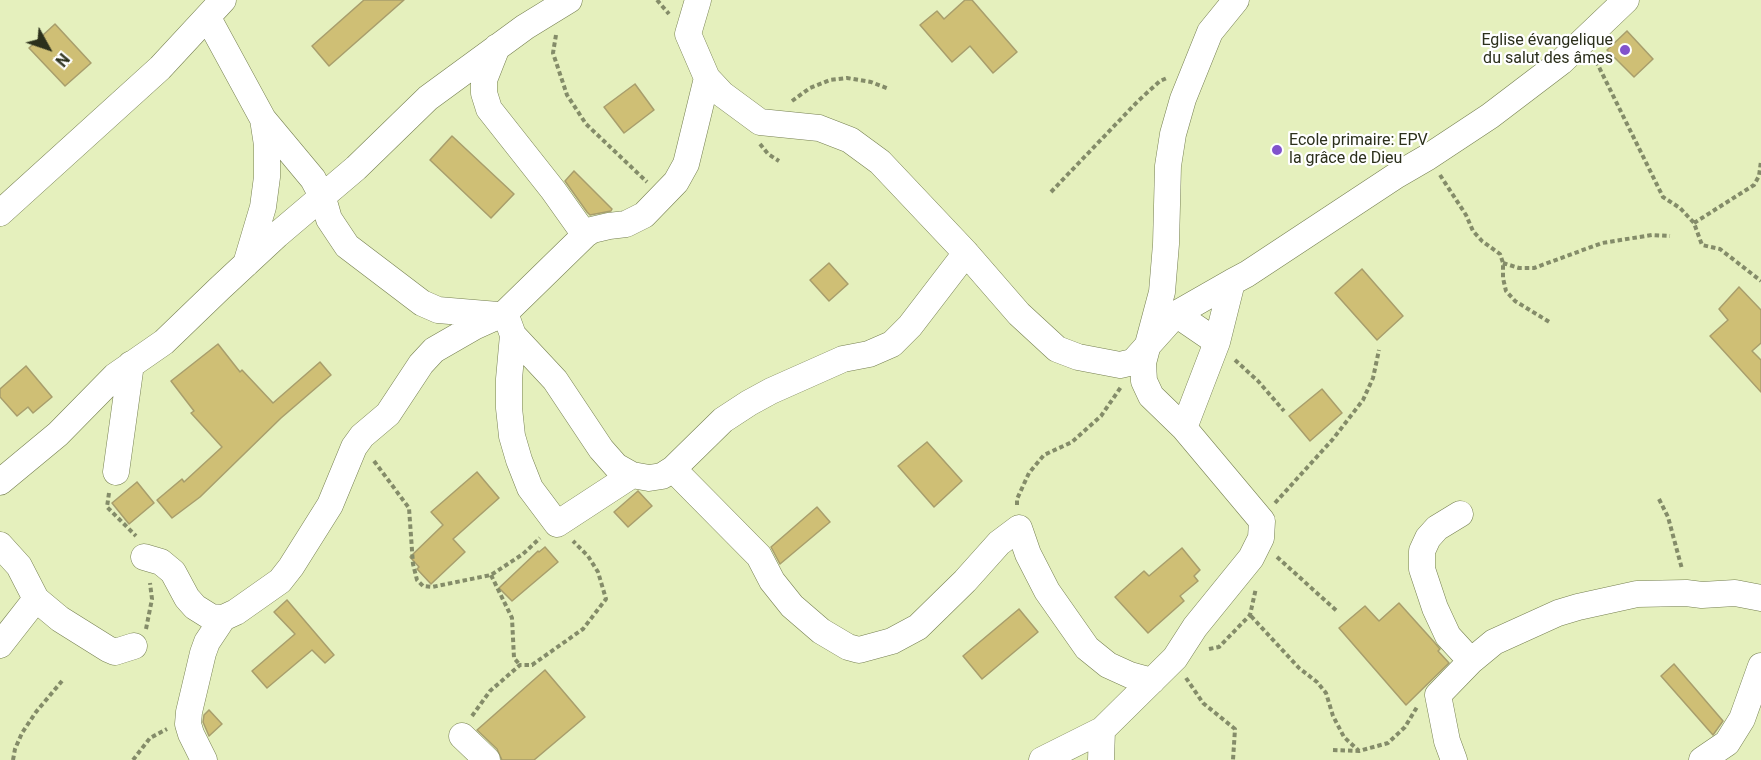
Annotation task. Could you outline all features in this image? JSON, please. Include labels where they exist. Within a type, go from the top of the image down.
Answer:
[{"type":"street","points":[[698,0],[688,34],[707,78],[722,94],[760,122],[819,128],[850,140],[880,162],[966,253],[1019,314],[1057,349],[1078,357],[1120,365],[1133,362],[1176,314],[1248,274],[1490,116],[1561,62],[1626,0]]},
{"type":"street","points":[[0,482],[58,434],[115,376],[164,342],[277,235],[356,168],[428,98],[525,27],[564,3]]},
{"type":"street","points":[[1042,760],[1102,730],[1175,658],[1258,539],[1184,428],[1151,396],[1144,381],[1143,363],[1162,292],[1168,166],[1173,134],[1183,99],[1210,32],[1229,3]]},
{"type":"street","points":[[0,213],[160,68],[216,9],[263,119],[267,145],[267,177],[263,207],[246,264]]},
{"type":"street","points":[[497,47],[484,80],[484,93],[489,109],[553,190],[585,235]]},
{"type":"street","points":[[144,557],[161,562],[173,572],[187,598],[195,607],[211,617],[223,618],[236,612],[280,580],[291,567],[330,505],[348,459],[362,436],[388,414],[421,364],[434,350],[474,327],[507,321],[585,235],[609,226],[626,224],[644,215],[675,182],[686,164],[707,78]]},
{"type":"street","points":[[263,119],[313,179],[323,198],[329,219],[347,246],[422,303],[438,310],[507,321],[555,380],[601,449],[616,466],[632,475],[649,478],[662,476],[673,469],[723,420],[749,403],[833,363],[869,354],[892,344],[910,326],[966,253]]},
{"type":"street","points":[[1184,428],[1216,342],[1232,282]]},
{"type":"street","points":[[1176,314],[1216,342]]},
{"type":"street","points":[[507,321],[512,436],[530,488],[557,524],[632,475]]},
{"type":"street","points":[[116,472],[131,364]]},
{"type":"street","points":[[673,469],[759,556],[772,582],[792,606],[832,638],[848,647],[859,650],[892,641],[918,627],[999,543],[1019,528],[1028,554],[1047,591],[1087,648],[1108,665],[1130,675],[1152,681]]},
{"type":"street","points":[[1461,514],[1437,528],[1428,538],[1422,551],[1422,569],[1448,636],[1471,661]]},
{"type":"street","points":[[0,546],[19,566],[36,599],[60,619],[108,650],[115,652],[134,646]]},
{"type":"street","points":[[1454,760],[1447,741],[1438,695],[1471,661],[1494,642],[1516,630],[1578,607],[1637,594],[1735,593],[1761,598]]},
{"type":"street","points":[[0,645],[36,599]]},
{"type":"street","points":[[204,760],[188,724],[203,653],[207,642],[223,618]]},
{"type":"street","points":[[1702,760],[1727,743],[1742,719],[1761,666]]},
{"type":"street","points":[[1101,760],[1102,730]]},
{"type":"street","points":[[462,736],[487,760]]},
{"type":"path","points":[[564,3],[553,53],[567,96],[586,124],[662,197]]},
{"type":"path","points":[[1585,39],[1663,198],[1680,208],[1695,224],[1702,245],[1720,249],[1761,281]]},
{"type":"path","points":[[1051,192],[1138,100],[1160,81],[1196,66]]},
{"type":"path","points":[[1428,158],[1458,201],[1473,231],[1500,254],[1506,291],[1515,301],[1551,322]]},
{"type":"path","points":[[1695,224],[1754,185],[1759,176],[1761,161]]},
{"type":"path","points":[[1503,263],[1519,268],[1534,268],[1602,243],[1652,234],[1670,236]]},
{"type":"path","points":[[1216,342],[1258,381],[1284,411]]},
{"type":"path","points":[[1233,760],[1235,729],[1203,703],[1175,658],[1219,647],[1250,615],[1256,596],[1258,539],[1273,506],[1333,439],[1363,400],[1373,378],[1379,350]]},
{"type":"path","points":[[1019,528],[1017,500],[1029,473],[1044,455],[1072,442],[1101,416],[1120,389],[1133,362]]},
{"type":"path","points":[[362,436],[369,453],[409,508],[412,528],[411,553],[417,580],[423,586],[432,587],[491,575],[523,554],[557,524],[588,556],[598,572],[606,599],[583,629],[532,665],[520,665],[482,700],[462,736]]},
{"type":"path","points":[[1659,499],[1668,517],[1683,571],[1686,593]]},
{"type":"path","points":[[1258,539],[1338,612]]},
{"type":"path","points":[[491,575],[512,618],[514,658],[520,665]]},
{"type":"path","points":[[1250,615],[1299,668],[1317,682],[1326,693],[1333,716],[1344,737],[1359,750]]},
{"type":"path","points":[[13,760],[22,733],[62,681]]},
{"type":"path","points":[[1333,750],[1359,750],[1388,743],[1405,728],[1416,708],[1426,698],[1438,695]]},
{"type":"path","points":[[134,760],[150,738],[160,731],[188,724]]},
{"type":"building","points":[[364,0],[404,0],[329,66],[312,46]]},
{"type":"building","points":[[965,0],[972,0],[1017,52],[993,73],[970,46],[952,62],[920,25],[937,11],[944,19]]},
{"type":"building","points":[[55,24],[91,63],[65,86],[29,48]]},
{"type":"building","points":[[1627,31],[1653,59],[1634,77],[1607,50]]},
{"type":"building","points":[[635,84],[654,110],[624,133],[604,107]]},
{"type":"building","points":[[452,136],[514,194],[491,218],[430,160]]},
{"type":"building","points":[[574,171],[612,209],[611,211],[590,215],[587,212],[565,181]]},
{"type":"building","points":[[829,263],[848,284],[829,301],[810,280]]},
{"type":"building","points":[[1362,269],[1403,316],[1377,340],[1335,293]]},
{"type":"building","points":[[1739,287],[1761,310],[1761,343],[1752,351],[1761,360],[1761,392],[1710,336],[1728,320],[1719,309]]},
{"type":"building","points":[[218,344],[240,372],[242,370],[273,403],[320,362],[331,375],[281,418],[200,497],[172,518],[157,500],[182,479],[184,482],[222,447],[191,413],[194,411],[171,381]]},
{"type":"building","points":[[26,366],[52,397],[33,413],[28,407],[17,416],[0,397],[0,389]]},
{"type":"building","points":[[1322,389],[1342,413],[1310,441],[1289,416]]},
{"type":"building","points":[[927,442],[962,481],[934,507],[898,466]]},
{"type":"building","points":[[477,472],[499,498],[453,539],[465,552],[431,584],[417,569],[419,567],[410,557],[443,525],[431,512]]},
{"type":"building","points":[[137,482],[154,503],[129,524],[112,503]]},
{"type":"building","points":[[638,491],[652,506],[628,527],[614,512]]},
{"type":"building","points":[[817,507],[830,522],[780,564],[771,547]]},
{"type":"building","points":[[545,547],[558,562],[512,601],[499,588]]},
{"type":"building","points":[[1182,548],[1200,570],[1194,576],[1198,581],[1180,596],[1184,601],[1148,633],[1115,597],[1144,571],[1149,576]]},
{"type":"building","points":[[287,600],[334,655],[325,663],[312,650],[267,688],[252,671],[295,634],[274,612]]},
{"type":"building","points":[[1399,603],[1440,649],[1438,651],[1449,663],[1406,705],[1339,628],[1365,606],[1379,621]]},
{"type":"building","points":[[1019,609],[1038,632],[982,679],[963,656]]},
{"type":"building","points":[[1674,664],[1723,721],[1713,735],[1661,676]]},
{"type":"building","points":[[545,670],[585,717],[534,760],[502,760],[497,749],[477,730]]},
{"type":"building","points":[[209,710],[222,724],[209,736],[203,722],[204,715]]},
{"type":"place","name":"Eglise évangelique du salut des âmes","points":[[1625,50]]},
{"type":"place","name":"Ecole primaire: EPV la grâce de Dieu","points":[[1277,150]]}]
